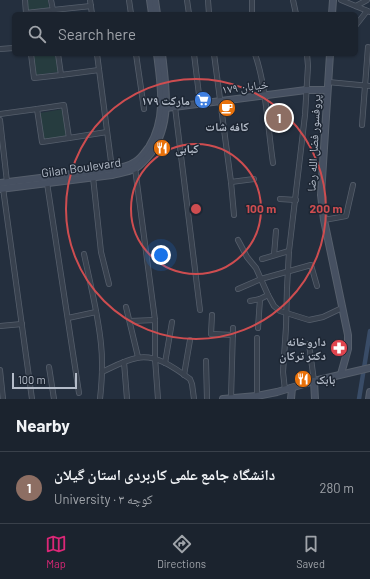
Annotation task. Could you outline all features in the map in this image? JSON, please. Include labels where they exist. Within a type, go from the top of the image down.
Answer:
[{"type":"main road","points":[[150,0],[152,12]]},
{"type":"main road","points":[[154,0],[157,12]]},
{"type":"main road","points":[[332,12],[333,0]]},
{"type":"main road","name":"Gilan Boulevard","points":[[1,187],[7,182],[112,169],[128,166],[136,162],[145,153],[153,140],[159,125],[161,106],[157,56]]},
{"type":"main road","name":"Gilan Boulevard","points":[[1,187],[112,175],[135,168],[148,157],[158,143],[164,126],[166,108],[162,56]]},
{"type":"main road","name":"پروفسور فضل الله رضا","points":[[330,56],[321,195],[324,220],[348,335],[348,349],[343,374]]},
{"type":"main road","name":"خیابان ۱۷۹","points":[[166,108],[306,90],[328,90]]},
{"type":"main road","points":[[223,399],[257,396],[264,397],[314,381],[369,368]]},
{"type":"main road","points":[[314,381],[315,399]]},
{"type":"main road","points":[[291,399],[292,388]]},
{"type":"main road","points":[[369,399],[370,392]]},
{"type":"street","points":[[25,0],[26,12]]},
{"type":"street","points":[[51,0],[53,10]]},
{"type":"street","points":[[90,0],[92,12]]},
{"type":"street","points":[[129,0],[131,12]]},
{"type":"street","points":[[187,0],[189,12]]},
{"type":"street","points":[[208,0],[210,12]]},
{"type":"street","points":[[252,0],[252,12]]},
{"type":"street","points":[[293,0],[296,12]]},
{"type":"street","points":[[341,0],[369,11],[358,23]]},
{"type":"street","points":[[356,6],[367,0]]},
{"type":"street","points":[[40,12],[91,6]]},
{"type":"street","points":[[362,125],[367,85],[368,47]]},
{"type":"street","points":[[0,49],[12,48]]},
{"type":"street","points":[[31,56],[34,78],[99,70]]},
{"type":"street","points":[[58,56],[61,75]]},
{"type":"street","points":[[97,56],[112,169]]},
{"type":"street","points":[[136,56],[144,109]]},
{"type":"street","points":[[194,56],[200,103]]},
{"type":"street","points":[[214,56],[234,215]]},
{"type":"street","points":[[256,56],[260,68],[273,164]]},
{"type":"street","points":[[285,390],[283,372],[289,251],[305,115],[307,56]]},
{"type":"street","points":[[328,82],[367,85]]},
{"type":"street","points":[[0,114],[64,105],[69,138]]},
{"type":"street","points":[[175,106],[200,310]]},
{"type":"street","points":[[37,109],[42,142],[107,132]]},
{"type":"street","points":[[0,120],[7,182]]},
{"type":"street","points":[[135,168],[155,320],[155,358],[158,399]]},
{"type":"street","points":[[93,177],[102,252],[109,284]]},
{"type":"street","points":[[231,182],[254,179]]},
{"type":"street","points":[[47,183],[79,393]]},
{"type":"street","points":[[324,220],[346,216],[352,185]]},
{"type":"street","points":[[1,187],[32,399]]},
{"type":"street","points":[[280,199],[296,200]]},
{"type":"street","points":[[274,255],[276,231]]},
{"type":"street","points":[[238,240],[261,279],[268,295],[280,311],[309,320],[323,317],[342,308]]},
{"type":"street","points":[[262,258],[289,251]]},
{"type":"street","points":[[84,254],[101,344],[102,372],[100,399]]},
{"type":"street","points":[[238,289],[261,279],[311,265],[317,286]]},
{"type":"street","points":[[250,301],[260,299],[268,295]]},
{"type":"street","points":[[258,328],[260,299]]},
{"type":"street","points":[[126,307],[138,357]]},
{"type":"street","points":[[68,318],[96,312]]},
{"type":"street","points":[[212,315],[212,334],[233,335]]},
{"type":"street","points":[[130,322],[155,320]]},
{"type":"street","points":[[165,363],[172,322]]},
{"type":"street","points":[[0,326],[22,324]]},
{"type":"street","points":[[231,398],[234,328]]},
{"type":"street","points":[[257,338],[257,396]]},
{"type":"street","points":[[184,375],[190,340]]},
{"type":"street","points":[[309,344],[314,381]]},
{"type":"street","points":[[102,372],[138,357],[155,358],[190,378],[194,399]]},
{"type":"street","points":[[206,361],[207,399]]},
{"type":"street","points":[[124,362],[128,399]]},
{"type":"street","points":[[49,367],[54,399]]},
{"type":"street","points":[[0,370],[3,399]]},
{"type":"green space","points":[[27,0],[48,0],[49,8],[28,11]]},
{"type":"green space","points":[[33,56],[55,56],[58,72],[36,75]]},
{"type":"green space","points":[[63,109],[66,137],[44,140],[40,113]]},
{"type":"waterway","points":[[359,399],[370,331]]},
{"type":"place","name":"۱۷۹ مارکت","points":[[203,100]]},
{"type":"place","name":"کافه شات","points":[[227,108]]},
{"type":"place","name":"دانشگاه جامع علمی کاربردی استان گیلان","points":[[279,118]]},
{"type":"place","name":"کبابی","points":[[162,148]]},
{"type":"place","name":"داروخانه دکتر ترکان","points":[[339,348]]},
{"type":"place","name":"بابک","points":[[303,379]]}]
